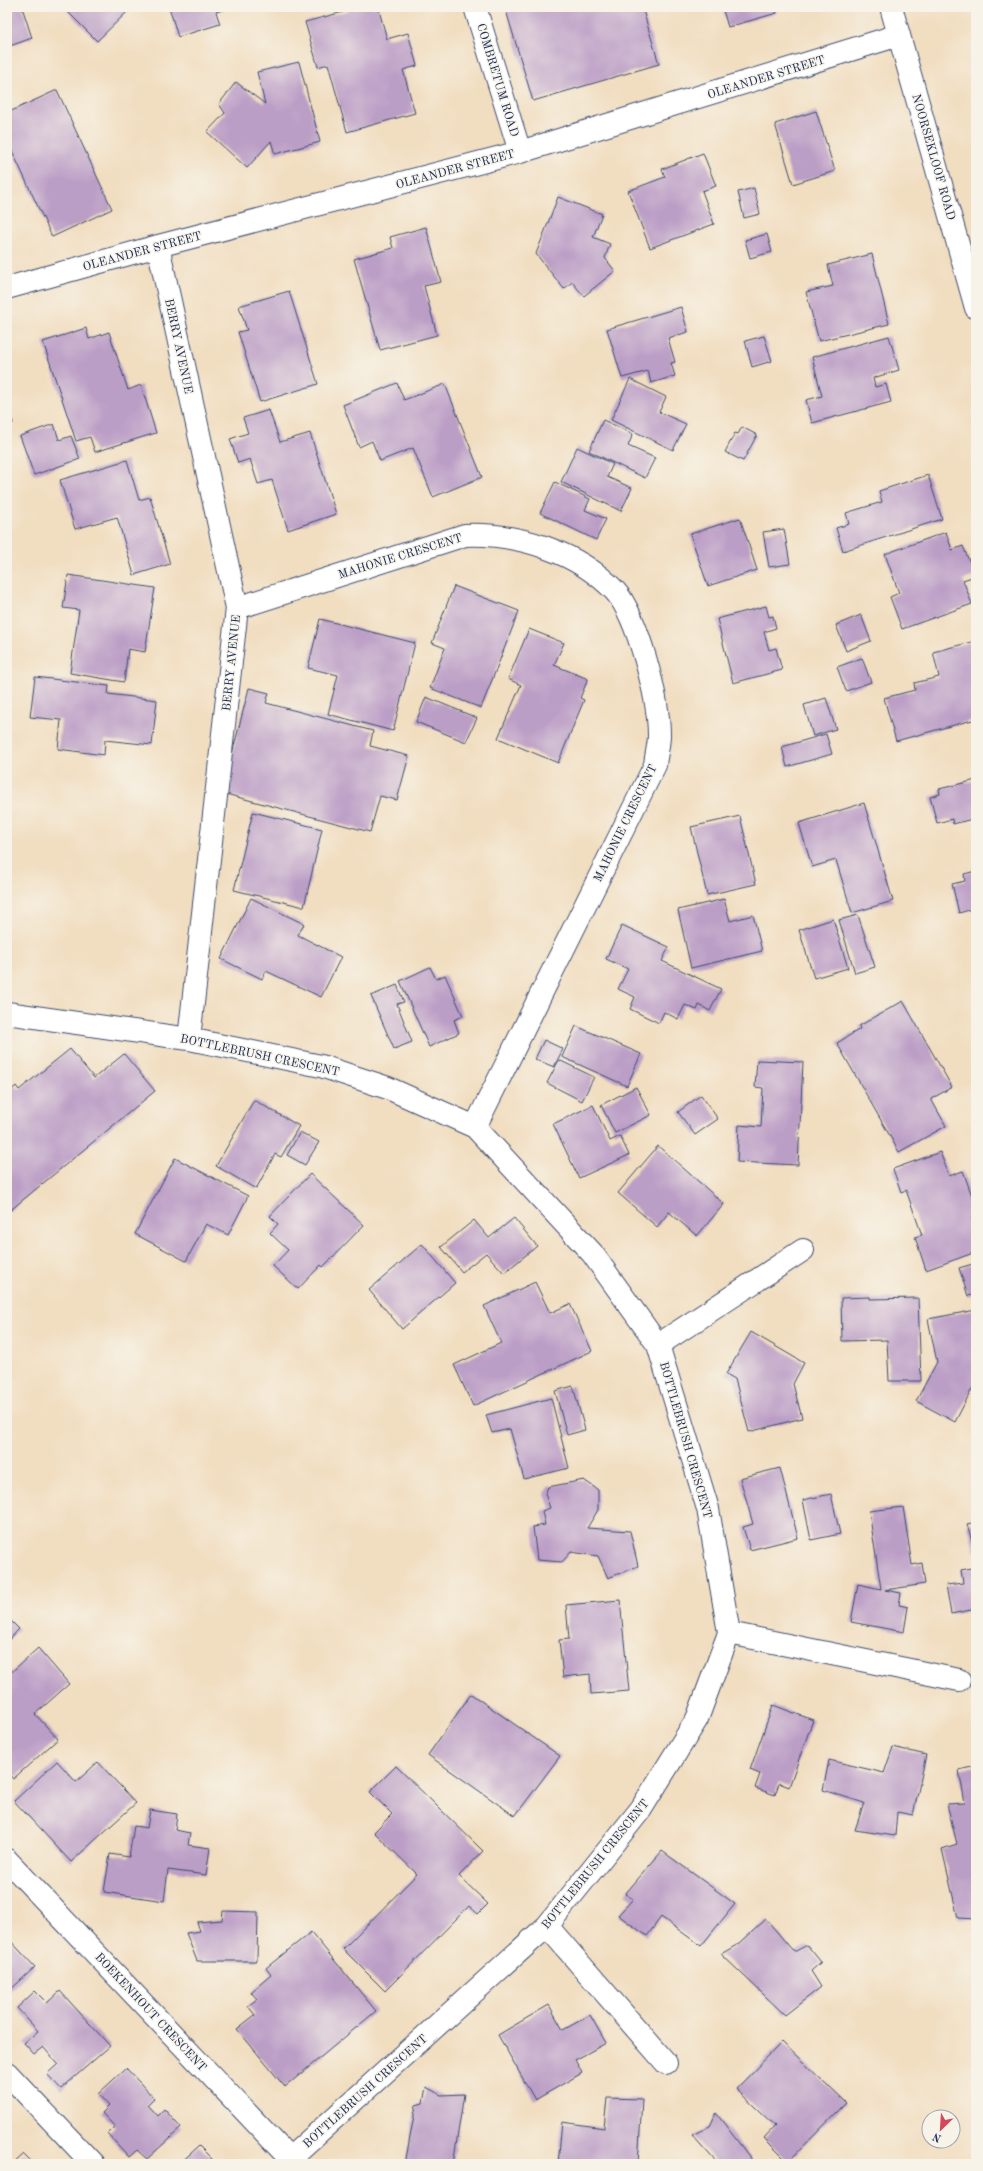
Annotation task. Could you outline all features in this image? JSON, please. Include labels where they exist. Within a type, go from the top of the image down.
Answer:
[{"type":"street","name":"COMBRETUM ROAD","points":[[475,7],[520,152]]},
{"type":"street","name":"NOORSEKLOOF ROAD","points":[[891,7],[976,308]]},
{"type":"street","name":"OLEANDER STREET","points":[[7,288],[158,246],[520,152],[899,35]]},
{"type":"street","name":"BERRY AVENUE","points":[[158,246],[237,608],[190,1039]]},
{"type":"street","name":"MAHONIE CRESCENT","points":[[237,608],[465,535],[490,534],[515,539],[561,554],[592,571],[616,592],[629,615],[639,639],[656,704],[659,735],[655,765],[475,1127]]},
{"type":"street","name":"BOTTLEBRUSH CRESCENT","points":[[7,1013],[190,1039],[321,1066],[388,1088],[475,1127],[592,1253],[658,1345],[708,1509],[729,1633],[697,1719],[641,1809],[547,1926],[292,2161]]},
{"type":"street","points":[[658,1345],[803,1250]]},
{"type":"street","points":[[729,1633],[959,1680]]},
{"type":"street","name":"BOEKENHOUT CRESCENT","points":[[7,1860],[292,2161]]},
{"type":"street","points":[[547,1926],[666,2063]]},
{"type":"street","points":[[7,2073],[93,2164]]},
{"type":"building","points":[[7,7],[22,7],[32,38],[7,47]]},
{"type":"building","points":[[63,7],[122,7],[127,12],[97,41]]},
{"type":"building","points":[[169,7],[230,7],[216,12],[220,24],[178,37]]},
{"type":"building","points":[[362,7],[378,7],[387,39],[408,33],[417,66],[403,70],[415,113],[347,132],[328,64],[318,67],[305,22]]},
{"type":"building","points":[[505,7],[642,7],[659,64],[533,101]]},
{"type":"building","points":[[722,7],[775,7],[777,13],[728,27]]},
{"type":"building","points":[[299,62],[320,142],[275,154],[271,141],[247,168],[207,132],[225,113],[219,104],[236,82],[265,104],[257,72]]},
{"type":"building","points":[[57,90],[112,209],[52,237],[7,140],[7,113]]},
{"type":"building","points":[[816,111],[835,171],[793,184],[775,124]]},
{"type":"building","points":[[703,153],[716,186],[702,191],[714,224],[650,248],[628,191],[665,177],[662,169]]},
{"type":"building","points":[[754,188],[760,214],[744,218],[738,192]]},
{"type":"building","points":[[558,197],[602,214],[593,237],[610,244],[605,258],[615,271],[584,296],[572,282],[564,289],[536,254]]},
{"type":"building","points":[[426,227],[441,282],[424,286],[437,335],[380,350],[354,259],[393,248],[390,237]]},
{"type":"building","points":[[767,234],[772,252],[750,258],[745,240]]},
{"type":"building","points":[[872,254],[889,324],[819,341],[806,292],[833,286],[828,265]]},
{"type":"building","points":[[289,291],[318,384],[260,402],[238,332],[247,330],[239,306]]},
{"type":"building","points":[[681,307],[688,332],[668,338],[675,362],[671,363],[675,376],[651,383],[648,371],[622,378],[607,329]]},
{"type":"building","points":[[86,328],[89,339],[109,332],[128,390],[141,385],[156,433],[95,452],[90,437],[76,441],[43,342]]},
{"type":"building","points":[[764,336],[772,361],[752,367],[745,341]]},
{"type":"building","points":[[889,336],[899,370],[873,378],[875,387],[886,384],[891,402],[812,423],[806,400],[822,396],[812,357]]},
{"type":"building","points":[[630,379],[666,397],[659,412],[686,424],[673,450],[611,420]]},
{"type":"building","points":[[397,383],[404,400],[445,384],[482,477],[433,497],[413,448],[380,461],[372,441],[359,447],[343,405]]},
{"type":"building","points":[[7,407],[13,423],[7,425]]},
{"type":"building","points":[[269,410],[280,442],[310,433],[336,514],[288,530],[272,480],[258,484],[250,459],[238,463],[230,439],[248,433],[243,418]]},
{"type":"building","points":[[603,420],[633,434],[628,446],[655,458],[645,478],[589,451]]},
{"type":"building","points":[[54,424],[59,440],[71,436],[80,459],[34,475],[20,436]]},
{"type":"building","points":[[742,427],[757,435],[743,461],[725,452],[735,433],[738,434]]},
{"type":"building","points":[[577,447],[613,464],[607,477],[632,488],[621,511],[561,482]]},
{"type":"building","points":[[127,460],[139,500],[150,497],[170,564],[134,575],[117,517],[75,529],[60,480]]},
{"type":"building","points":[[928,475],[942,519],[843,551],[836,528],[849,524],[846,513],[882,502],[879,491]]},
{"type":"building","points":[[555,482],[590,499],[585,510],[606,519],[596,540],[540,513]]},
{"type":"building","points":[[740,518],[757,570],[708,586],[690,534]]},
{"type":"building","points":[[784,529],[790,564],[769,567],[763,532]]},
{"type":"building","points":[[946,532],[952,550],[963,546],[975,576],[963,580],[972,604],[902,629],[890,597],[899,593],[885,554]]},
{"type":"building","points":[[68,575],[155,588],[145,652],[128,649],[124,682],[70,673],[79,610],[63,608]]},
{"type":"building","points":[[454,586],[519,611],[481,708],[430,688],[445,648],[432,643]]},
{"type":"building","points":[[766,606],[769,617],[773,616],[776,628],[764,632],[769,650],[776,648],[782,670],[733,683],[717,619]]},
{"type":"building","points":[[861,615],[871,641],[846,651],[836,625]]},
{"type":"building","points":[[320,619],[415,643],[393,731],[328,714],[338,675],[308,668]]},
{"type":"building","points":[[529,629],[564,643],[554,665],[588,679],[580,698],[584,700],[558,763],[498,738],[521,685],[508,679]]},
{"type":"building","points":[[975,641],[976,719],[896,741],[884,698],[915,690],[914,683],[939,677],[933,652]]},
{"type":"building","points":[[862,658],[871,682],[846,691],[837,667]]},
{"type":"building","points":[[35,677],[109,686],[108,694],[157,700],[152,745],[105,740],[104,755],[58,749],[61,720],[30,717]]},
{"type":"building","points":[[249,688],[269,693],[266,703],[373,731],[370,746],[409,756],[397,800],[380,796],[370,832],[222,793]]},
{"type":"building","points":[[426,697],[477,718],[466,742],[416,722]]},
{"type":"building","points":[[826,698],[836,729],[813,736],[804,705]]},
{"type":"building","points":[[826,734],[832,754],[787,767],[782,747]]},
{"type":"building","points":[[976,780],[976,818],[953,824],[952,819],[937,823],[930,797],[940,794],[939,789]]},
{"type":"building","points":[[864,803],[893,901],[852,913],[836,860],[812,867],[799,823]]},
{"type":"building","points":[[253,812],[322,829],[304,907],[234,890]]},
{"type":"building","points":[[740,816],[756,884],[707,895],[691,827]]},
{"type":"building","points":[[976,871],[976,908],[959,913],[952,884],[965,881],[964,874]]},
{"type":"building","points":[[251,898],[304,924],[298,935],[341,957],[321,997],[266,971],[262,979],[221,959]]},
{"type":"building","points":[[724,899],[730,921],[753,915],[762,951],[691,968],[678,910]]},
{"type":"building","points":[[858,915],[875,967],[855,973],[839,920]]},
{"type":"building","points":[[833,919],[848,968],[814,978],[799,930]]},
{"type":"building","points":[[622,925],[669,947],[662,961],[721,989],[710,1011],[699,1005],[697,1010],[685,1005],[678,1019],[664,1012],[659,1023],[630,1009],[635,997],[618,989],[628,969],[606,959]]},
{"type":"building","points":[[430,967],[436,979],[445,975],[463,1016],[454,1020],[459,1033],[429,1047],[400,981]]},
{"type":"building","points":[[397,985],[404,1002],[397,1004],[412,1042],[394,1049],[371,996]]},
{"type":"building","points":[[903,1001],[952,1087],[931,1099],[946,1126],[899,1152],[837,1043],[860,1029],[859,1026]]},
{"type":"building","points":[[576,1026],[641,1054],[627,1086],[562,1057]]},
{"type":"building","points":[[544,1040],[563,1049],[554,1067],[535,1059]]},
{"type":"building","points":[[70,1049],[94,1078],[124,1054],[155,1091],[7,1213],[7,1094],[16,1086],[19,1090]]},
{"type":"building","points":[[559,1060],[594,1077],[582,1101],[547,1083]]},
{"type":"building","points":[[757,1060],[803,1062],[798,1165],[737,1162],[739,1125],[761,1127],[763,1088],[755,1087]]},
{"type":"building","points":[[636,1087],[651,1115],[615,1133],[601,1105]]},
{"type":"building","points":[[701,1095],[718,1119],[695,1135],[678,1112]]},
{"type":"building","points":[[254,1100],[299,1126],[281,1157],[275,1154],[256,1189],[216,1166]]},
{"type":"building","points":[[593,1105],[610,1141],[620,1136],[629,1155],[579,1178],[553,1124]]},
{"type":"building","points":[[300,1132],[319,1142],[305,1165],[287,1155]]},
{"type":"building","points":[[658,1146],[724,1204],[697,1236],[669,1212],[657,1227],[618,1193]]},
{"type":"building","points":[[940,1152],[949,1176],[963,1171],[976,1207],[976,1217],[972,1218],[976,1229],[976,1252],[926,1270],[915,1237],[922,1235],[906,1190],[901,1192],[893,1169]]},
{"type":"building","points":[[175,1158],[248,1196],[228,1235],[206,1224],[186,1261],[135,1234]]},
{"type":"building","points":[[310,1174],[364,1225],[323,1267],[321,1265],[298,1289],[273,1266],[288,1250],[270,1233],[278,1224],[270,1216]]},
{"type":"building","points":[[514,1218],[537,1246],[504,1273],[486,1253],[462,1272],[441,1247],[474,1220],[489,1238]]},
{"type":"building","points":[[422,1244],[455,1283],[402,1329],[369,1290]]},
{"type":"building","points":[[976,1263],[976,1294],[968,1296],[959,1268]]},
{"type":"building","points":[[535,1282],[550,1313],[570,1304],[592,1351],[473,1406],[454,1365],[501,1343],[484,1306]]},
{"type":"building","points":[[870,1297],[870,1299],[918,1298],[921,1381],[889,1381],[887,1340],[842,1341],[841,1298]]},
{"type":"building","points":[[976,1310],[976,1386],[973,1387],[955,1422],[916,1401],[937,1362],[928,1319]]},
{"type":"building","points":[[751,1332],[804,1363],[793,1384],[802,1418],[749,1432],[735,1379],[726,1374]]},
{"type":"building","points":[[573,1386],[585,1430],[567,1435],[555,1391]]},
{"type":"building","points":[[551,1398],[569,1468],[524,1479],[510,1429],[492,1433],[486,1415]]},
{"type":"building","points":[[780,1468],[798,1538],[750,1550],[743,1527],[753,1524],[740,1478]]},
{"type":"building","points":[[584,1480],[598,1490],[598,1510],[587,1528],[630,1531],[638,1566],[608,1578],[598,1556],[571,1552],[562,1562],[537,1560],[533,1527],[545,1525],[542,1511],[550,1508],[545,1494],[548,1487]]},
{"type":"building","points":[[831,1494],[840,1534],[811,1540],[803,1500]]},
{"type":"building","points":[[903,1507],[912,1565],[922,1563],[925,1584],[885,1590],[901,1593],[899,1605],[908,1607],[904,1632],[851,1622],[858,1584],[881,1589],[869,1511]]},
{"type":"building","points":[[976,1522],[976,1555],[967,1524]]},
{"type":"building","points":[[976,1567],[976,1609],[951,1614],[946,1585],[963,1583],[961,1570]]},
{"type":"building","points":[[620,1600],[629,1691],[591,1694],[590,1674],[563,1677],[559,1640],[569,1639],[566,1605]]},
{"type":"building","points":[[7,1617],[19,1629],[7,1642]]},
{"type":"building","points":[[38,1648],[69,1684],[35,1714],[58,1739],[13,1779],[7,1772],[7,1676]]},
{"type":"building","points":[[471,1694],[560,1756],[515,1816],[428,1755]]},
{"type":"building","points":[[773,1705],[813,1720],[789,1787],[779,1783],[775,1795],[755,1788],[760,1774],[750,1770]]},
{"type":"building","points":[[893,1747],[926,1755],[913,1815],[897,1812],[895,1836],[855,1830],[864,1803],[823,1790],[829,1760],[884,1773]]},
{"type":"building","points":[[57,1761],[76,1782],[98,1762],[136,1803],[71,1862],[14,1801]]},
{"type":"building","points":[[396,1766],[483,1851],[459,1876],[488,1904],[478,1914],[469,1906],[385,1991],[343,1949],[417,1874],[374,1832],[392,1814],[370,1792]]},
{"type":"building","points":[[976,1766],[976,1919],[958,1918],[942,1849],[957,1844],[947,1804],[965,1803],[959,1770]]},
{"type":"building","points":[[150,1810],[177,1814],[175,1830],[190,1833],[188,1845],[210,1848],[206,1875],[168,1870],[164,1901],[104,1892],[110,1854],[129,1857],[134,1826],[147,1828]]},
{"type":"building","points":[[662,1851],[735,1904],[701,1946],[661,1917],[647,1936],[618,1915],[633,1899],[625,1894]]},
{"type":"building","points":[[223,1911],[258,1912],[257,1961],[197,1961],[186,1933],[200,1931],[197,1922],[222,1920]]},
{"type":"building","points":[[766,1919],[794,1952],[807,1945],[821,1962],[811,1971],[821,1987],[785,2015],[721,1954],[740,1943]]},
{"type":"building","points":[[311,1932],[376,2011],[285,2087],[237,2029],[255,2015],[248,2006],[257,1999],[251,1992],[271,1975],[266,1968]]},
{"type":"building","points":[[7,1937],[35,1967],[7,1993]]},
{"type":"building","points":[[35,1991],[47,2003],[60,1991],[110,2046],[61,2089],[47,2074],[58,2064],[43,2047],[34,2054],[24,2043],[38,2031],[17,2008]]},
{"type":"building","points":[[549,2005],[563,2030],[590,2015],[606,2043],[575,2060],[582,2073],[535,2100],[498,2035]]},
{"type":"building","points":[[782,2042],[846,2103],[788,2162],[764,2138],[775,2126],[736,2089]]},
{"type":"building","points":[[126,2068],[154,2098],[147,2105],[157,2116],[164,2109],[181,2128],[147,2159],[137,2150],[129,2157],[108,2134],[115,2127],[102,2113],[109,2106],[98,2094]]},
{"type":"building","points":[[426,2087],[441,2095],[464,2094],[453,2164],[405,2164],[416,2105],[423,2103]]},
{"type":"building","points":[[607,2098],[642,2099],[638,2164],[558,2164],[562,2122],[604,2128]]},
{"type":"building","points":[[716,2113],[755,2164],[718,2164],[692,2135],[710,2126]]},
{"type":"building","points":[[199,2146],[217,2164],[179,2164]]},
{"type":"building","points":[[24,2154],[34,2164],[13,2164]]}]
